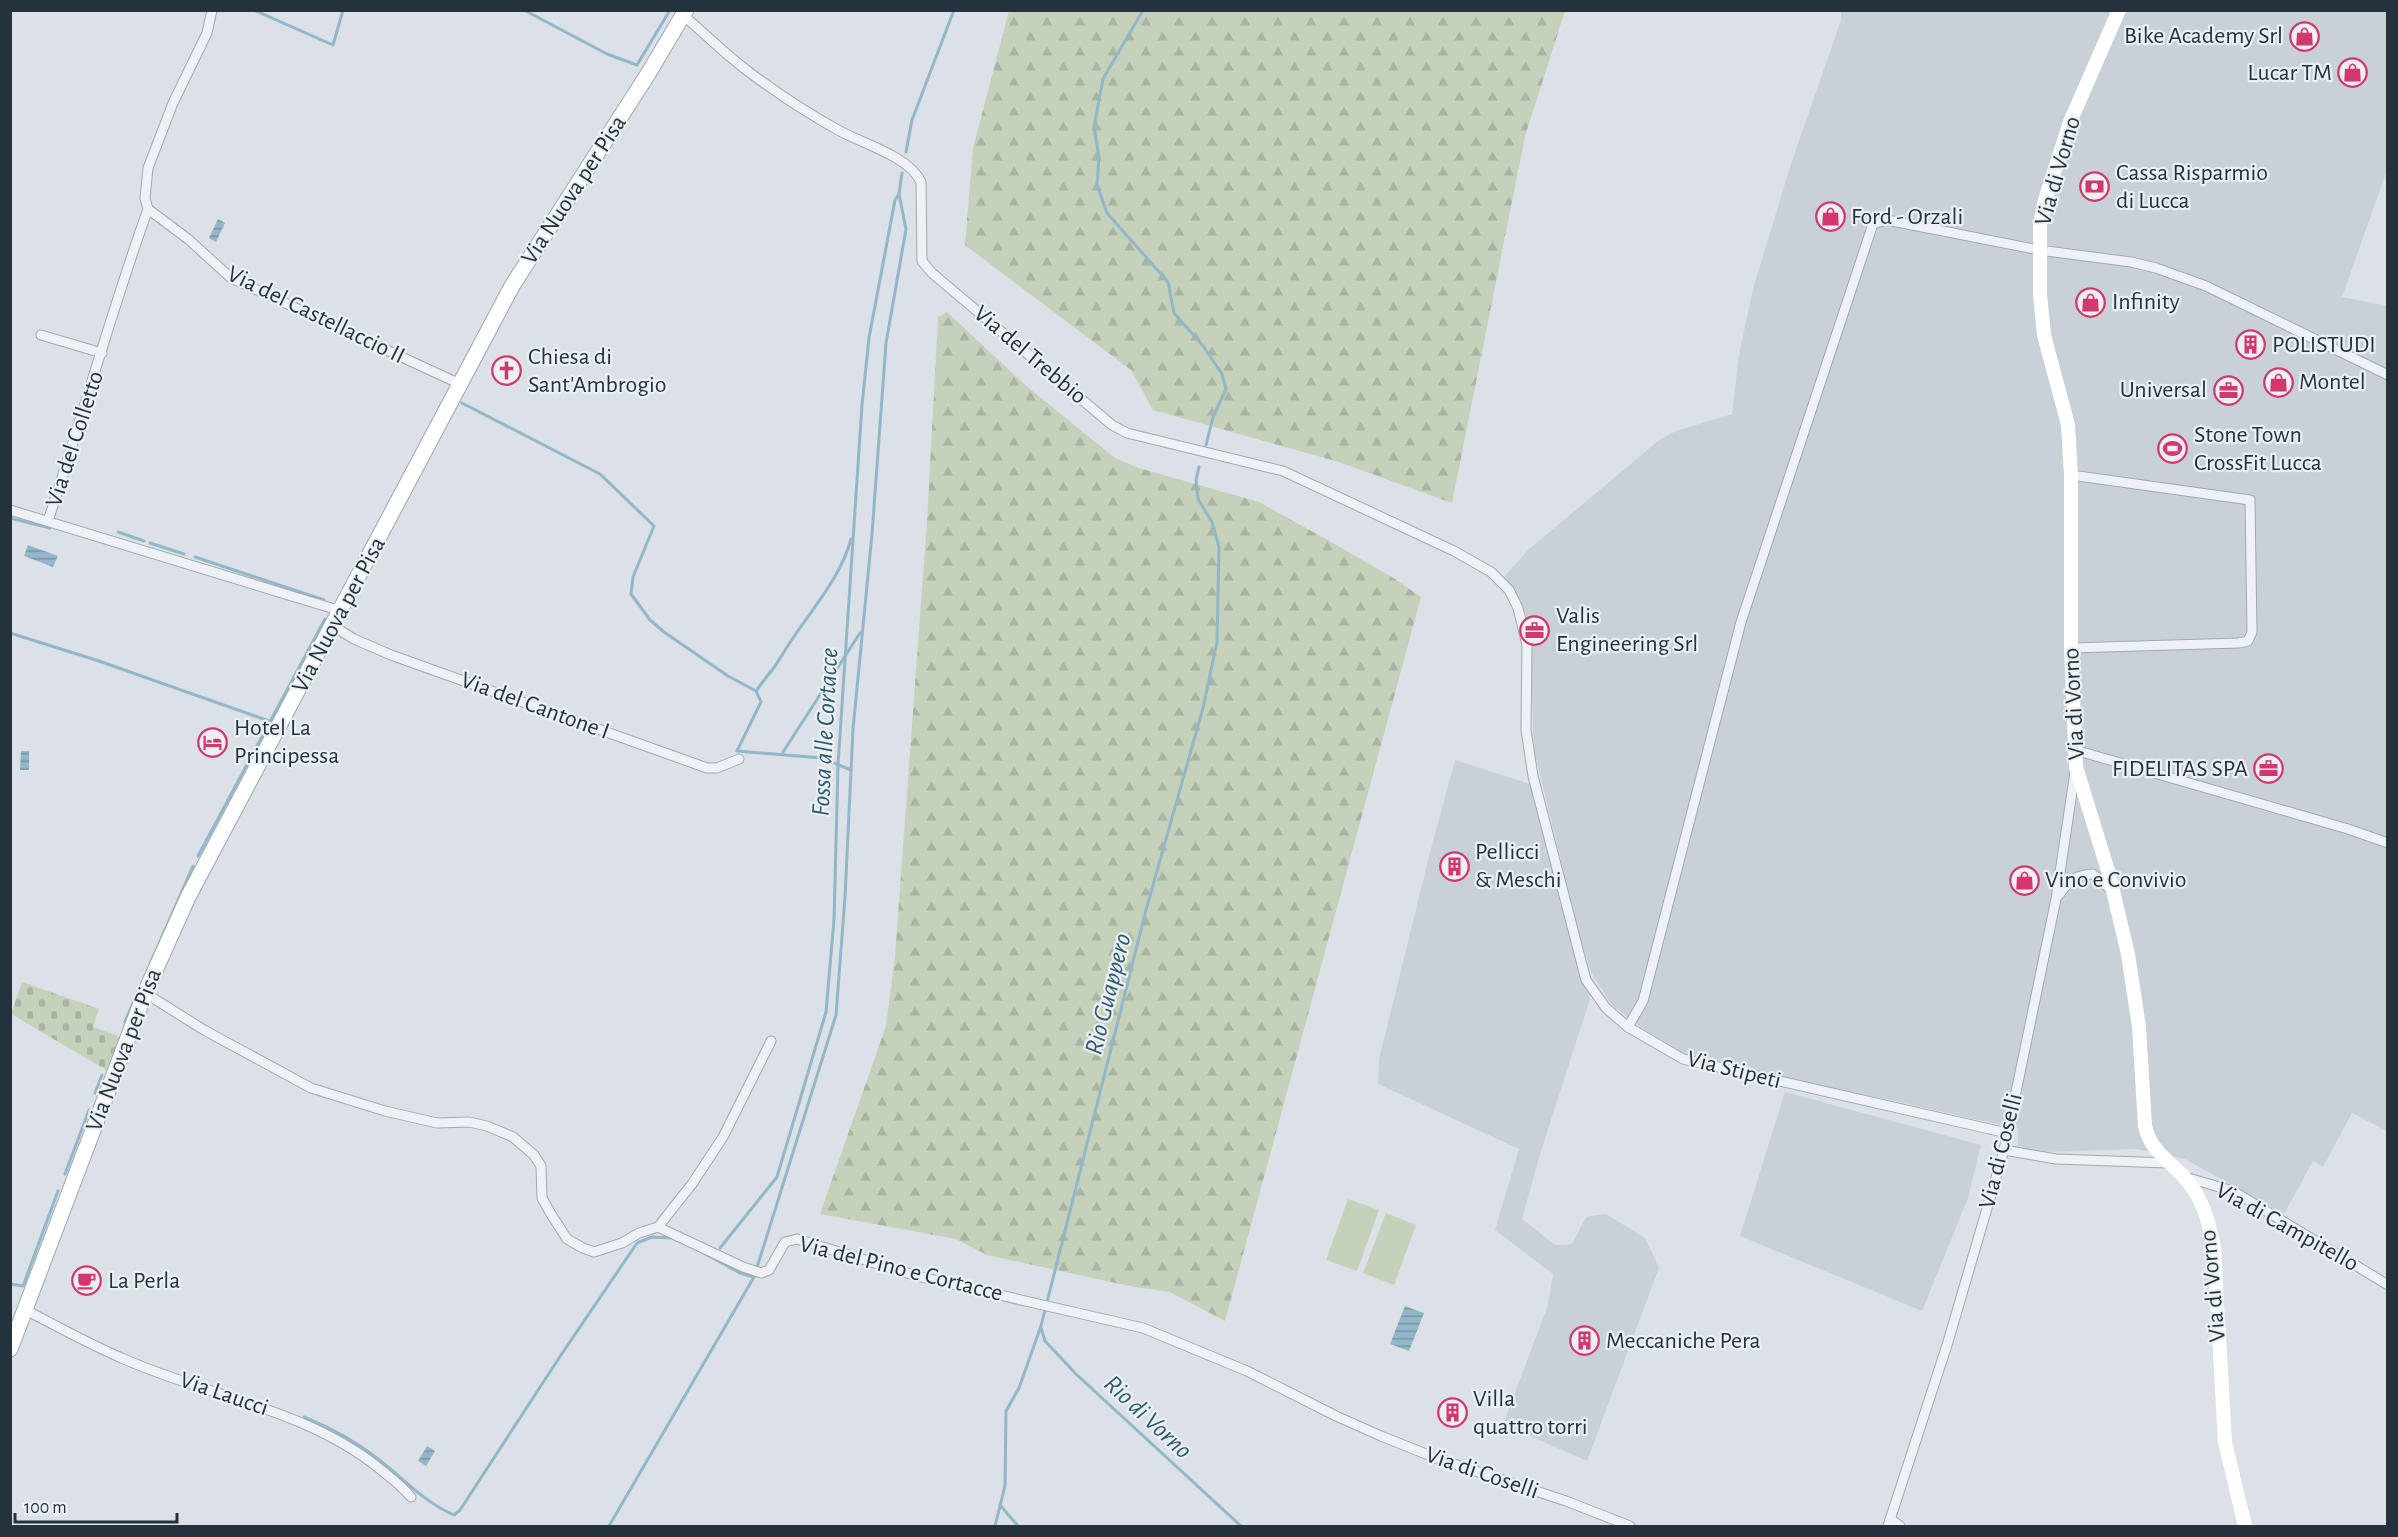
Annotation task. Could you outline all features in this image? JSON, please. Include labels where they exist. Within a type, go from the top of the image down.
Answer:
[{"type":"main road","name":"Via Nuova per Pisa","points":[[10,1349],[146,993],[188,897],[512,286],[685,13]]},
{"type":"street","points":[[148,210],[145,198],[148,168],[173,104],[207,33],[212,10]]},
{"type":"street","name":"Via di Vorno","points":[[2119,10],[2064,141],[2045,200],[2040,225],[2040,294],[2044,334],[2068,425],[2071,475],[2071,648],[2074,750],[2076,767],[2109,874],[2128,954],[2139,1027],[2145,1126],[2148,1140],[2184,1177],[2200,1201],[2214,1248],[2225,1442],[2245,1527]]},
{"type":"street","name":"Via del Trebbio","points":[[685,13],[747,71],[768,86],[838,130],[903,162],[917,172],[921,183],[922,261],[932,273],[1112,425],[1127,433],[1283,471],[1454,551],[1491,572]]},
{"type":"street","name":"Via del Colletto","points":[[10,510],[48,521],[148,210]]},
{"type":"street","name":"Via del Castellaccio II","points":[[148,210],[188,239],[231,278],[460,384]]},
{"type":"street","points":[[1628,1027],[1642,1001],[1741,622],[1870,228],[1877,221],[1887,220],[2039,250],[2131,262],[2181,276],[2388,375]]},
{"type":"street","points":[[40,335],[102,353]]},
{"type":"street","points":[[2071,475],[2250,500],[2252,632],[2248,641],[2239,643],[2071,648]]},
{"type":"street","points":[[48,521],[341,611]]},
{"type":"street","name":"Via Stipeti","points":[[1491,572],[1509,590],[1525,630],[1527,645],[1526,730],[1533,776],[1586,980],[1606,1008],[1628,1027],[1683,1059],[2007,1133]]},
{"type":"street","name":"Via del Cantone I","points":[[333,626],[354,639],[391,655],[707,768],[717,768],[739,759]]},
{"type":"street","points":[[2074,750],[2337,826],[2388,843]]},
{"type":"street","name":"Via di Coselli","points":[[1889,1523],[1948,1342],[2004,1150],[2056,899],[2076,767]]},
{"type":"street","points":[[2056,899],[2069,880],[2080,874],[2093,874],[2112,891]]},
{"type":"street","points":[[146,993],[204,1030],[311,1088],[386,1111],[437,1122],[469,1122],[487,1126],[513,1137],[534,1155],[541,1166],[542,1198],[567,1239],[594,1252],[622,1243],[639,1233],[658,1227],[692,1184],[723,1137],[771,1041]]},
{"type":"street","points":[[2004,1150],[2056,1159],[2168,1162]]},
{"type":"street","name":"Via di Campitello","points":[[2184,1177],[2233,1191],[2388,1285]]},
{"type":"street","name":"Via del Pino e Cortacce","points":[[658,1227],[757,1272],[769,1270],[785,1242],[797,1239],[917,1276],[1143,1328],[1247,1371],[1336,1416]]},
{"type":"street","name":"Via Laucci","points":[[26,1310],[125,1359],[284,1414],[324,1433],[365,1457],[411,1497]]},
{"type":"street","name":"Via di Coselli","points":[[1336,1416],[1436,1458],[1566,1501],[1630,1527]]},
{"type":"street","points":[[1889,1523],[1900,1527]]},
{"type":"shaded area","points":[[1841,11],[2387,11],[2387,170],[2342,297],[2387,306],[2387,1131],[2352,1113],[2323,1167],[2313,1161],[2284,1214],[2185,1159],[2137,1149],[2042,1152],[2018,1146],[2018,1129],[1890,1100],[1749,1072],[1682,1053],[1640,1027],[1611,1004],[1591,972],[1578,931],[1534,749],[1530,642],[1525,611],[1517,594],[1504,577],[1528,550],[1658,441],[1676,431],[1732,414],[1739,355],[1753,289],[1791,164],[1841,20]]},
{"type":"shaded area","points":[[1455,760],[1530,784],[1578,966],[1590,999],[1540,1154],[1522,1219],[1555,1245],[1572,1244],[1586,1217],[1606,1214],[1645,1238],[1659,1268],[1587,1461],[1503,1424],[1548,1305],[1553,1274],[1495,1230],[1519,1149],[1378,1084],[1379,1059]]},
{"type":"shaded area","points":[[1785,1092],[1981,1145],[1968,1198],[1922,1311],[1740,1236]]},
{"type":"green space","points":[[1009,11],[1565,11],[1525,136],[1452,503],[1339,462],[1153,410],[1131,370],[965,245],[973,148]]},
{"type":"green space","points":[[947,312],[1025,385],[1115,458],[1139,468],[1259,502],[1395,579],[1421,597],[1225,1321],[1170,1292],[1134,1287],[987,1255],[956,1239],[820,1214],[886,1026],[895,956],[927,522],[938,317]]},
{"type":"green space","points":[[22,982],[99,1009],[93,1027],[121,1037],[108,1071],[11,1014]]},
{"type":"green space","points":[[1348,1199],[1379,1210],[1357,1271],[1326,1260]]},
{"type":"green space","points":[[1386,1213],[1416,1225],[1394,1285],[1363,1273]]},
{"type":"water","points":[[218,219],[225,223],[216,242],[209,238]]},
{"type":"water","points":[[28,545],[58,556],[53,567],[24,556]]},
{"type":"water","points":[[21,751],[29,751],[29,770],[20,770]]},
{"type":"water","points":[[1405,1306],[1424,1313],[1409,1351],[1390,1344]]},
{"type":"water","points":[[427,1446],[435,1451],[426,1466],[418,1461]]},
{"type":"waterway","points":[[254,10],[333,45],[343,10]]},
{"type":"waterway","points":[[524,10],[607,54],[637,65],[670,10]]},
{"type":"waterway","points":[[906,152],[912,120],[954,10]]},
{"type":"waterway","name":"Rio Guappero","points":[[1143,10],[1103,79],[1094,127],[1099,157],[1097,185],[1107,213],[1168,282],[1174,313],[1203,346],[1222,374],[1226,389],[1213,417],[1206,445]]},
{"type":"waterway","points":[[609,1526],[754,1277],[836,1015],[845,897],[853,729],[872,534],[886,343],[906,229],[899,194],[902,173]]},
{"type":"waterway","name":"Fossa alle Cortacce","points":[[720,1248],[777,1177],[826,1012],[834,920],[838,765],[862,405],[869,338],[895,200],[899,194]]},
{"type":"waterway","points":[[462,403],[600,474],[654,526],[633,577],[631,594],[650,620],[664,632],[728,676],[756,691],[761,702],[737,751],[822,758],[851,770]]},
{"type":"waterway","name":"Rio Guappero","points":[[995,1526],[1005,1486],[1006,1411],[1019,1388],[1041,1326],[1146,910],[1203,708],[1217,642],[1219,547],[1212,522],[1198,499],[1196,480],[1199,467]]},
{"type":"waterway","points":[[10,518],[50,528]]},
{"type":"waterway","points":[[118,532],[144,541]]},
{"type":"waterway","points":[[770,673],[833,580],[851,539]]},
{"type":"waterway","points":[[150,543],[184,554]]},
{"type":"waterway","points":[[195,557],[324,600]]},
{"type":"waterway","points":[[198,856],[325,619]]},
{"type":"waterway","points":[[10,633],[96,660],[269,721]]},
{"type":"waterway","points":[[783,752],[860,633]]},
{"type":"waterway","points":[[756,691],[771,671]]},
{"type":"waterway","points":[[151,962],[193,866]]},
{"type":"waterway","points":[[125,1022],[137,993]]},
{"type":"waterway","points":[[95,1093],[102,1075]]},
{"type":"waterway","points":[[65,1174],[89,1110]]},
{"type":"waterway","points":[[10,1284],[23,1286],[58,1191]]},
{"type":"waterway","points":[[304,1417],[361,1446],[424,1497],[454,1515],[460,1510],[637,1243],[652,1237],[671,1238]]},
{"type":"waterway","points":[[702,1252],[740,1273],[754,1277]]},
{"type":"waterway","name":"Rio di Vorno","points":[[1041,1328],[1045,1341],[1076,1374],[1241,1526]]},
{"type":"waterway","points":[[1000,1505],[1018,1526]]},
{"type":"place","name":"Bike Academy Srl","points":[[2304,36]]},
{"type":"place","name":"Lucar TM","points":[[2353,73]]},
{"type":"place","name":"Cassa Risparmio di Lucca","points":[[2095,187]]},
{"type":"place","name":"Ford - Orzali","points":[[1830,217]]},
{"type":"place","name":"Infinity","points":[[2091,302]]},
{"type":"place","name":"POLISTUDI","points":[[2251,345]]},
{"type":"place","name":"Chiesa di Sant'Ambrogio","points":[[507,371]]},
{"type":"place","name":"Montel","points":[[2278,382]]},
{"type":"place","name":"Universal","points":[[2228,390]]},
{"type":"place","name":"Stone Town CrossFit Lucca","points":[[2173,449]]},
{"type":"place","name":"Valis Engineering Srl","points":[[1535,630]]},
{"type":"place","name":"Hotel La Principessa","points":[[213,742]]},
{"type":"place","name":"FIDELITAS SPA","points":[[2269,769]]},
{"type":"place","name":"Pellicci & Meschi","points":[[1454,866]]},
{"type":"place","name":"Vino e Convivio","points":[[2024,880]]},
{"type":"place","name":"La Perla","points":[[87,1281]]},
{"type":"place","name":"Meccaniche Pera","points":[[1585,1341]]},
{"type":"place","name":"Villa quattro torri","points":[[1452,1413]]}]
